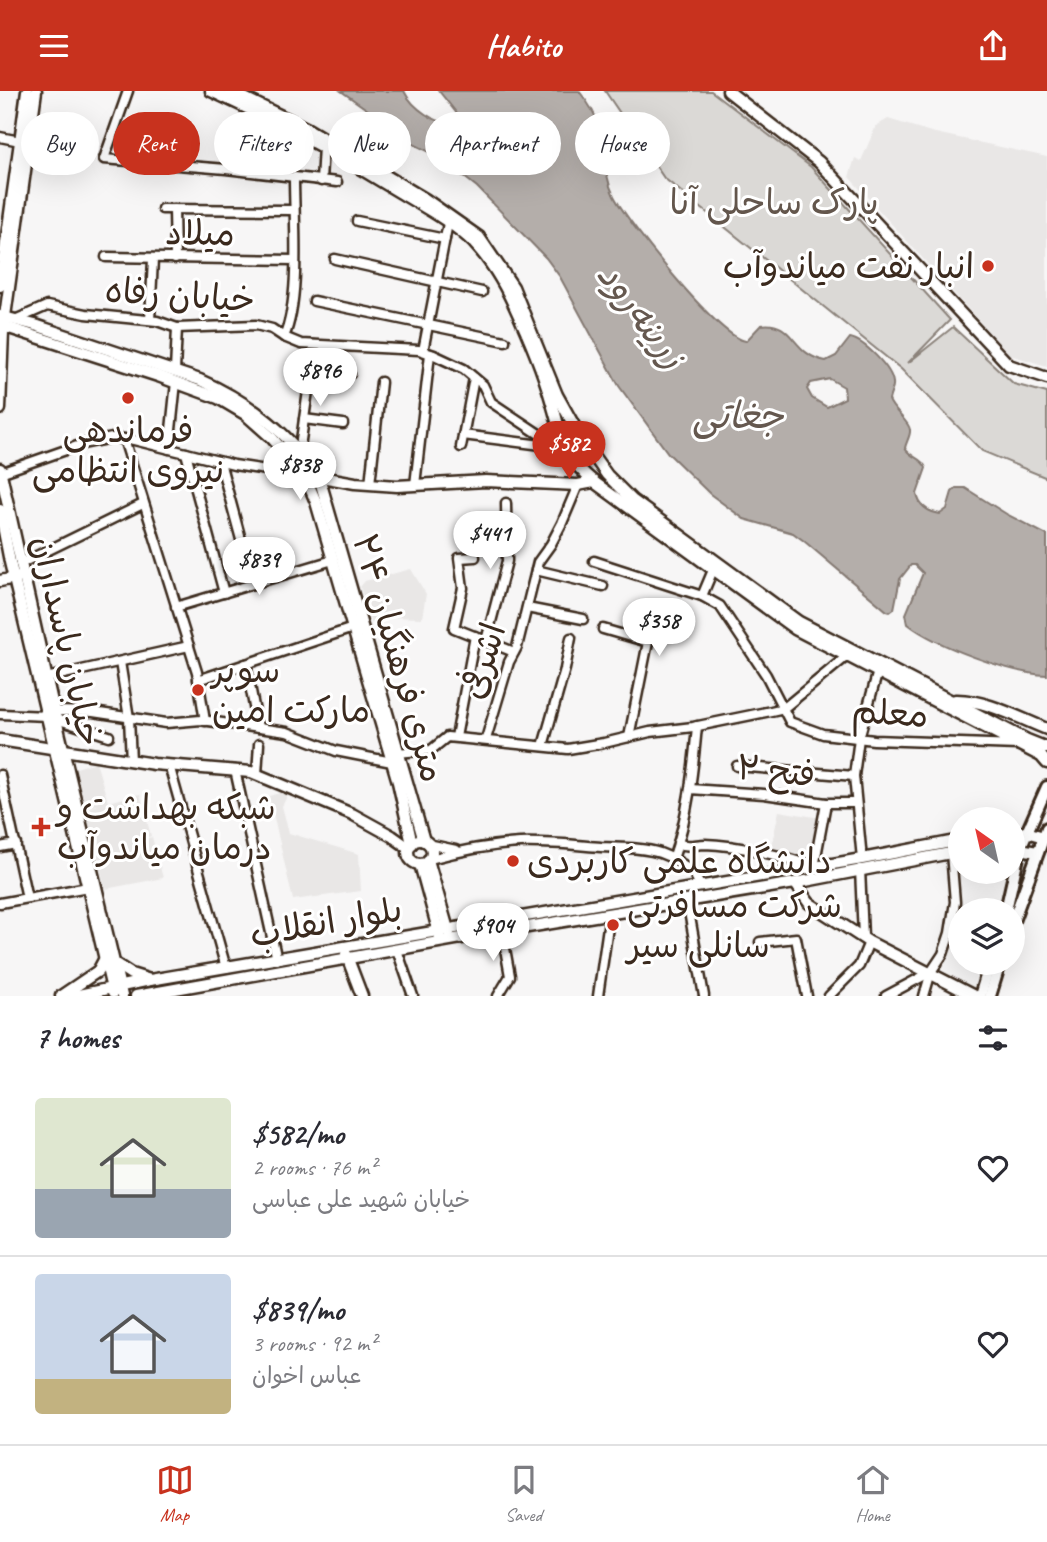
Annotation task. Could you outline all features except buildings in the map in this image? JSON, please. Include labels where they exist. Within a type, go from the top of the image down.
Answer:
[{"type":"highway","points":[[1026,832],[1047,787]]},
{"type":"highway","points":[[1021,898],[1045,832]]},
{"type":"highway","points":[[979,996],[986,975]]},
{"type":"highway","points":[[990,996],[996,975]]},
{"type":"main road","points":[[0,286],[27,91]]},
{"type":"main road","points":[[0,409],[5,321],[36,91]]},
{"type":"main road","points":[[211,91],[265,115],[323,146],[448,223],[473,242],[486,257],[515,306],[552,400],[565,449],[574,464],[594,482],[795,629],[1002,731],[1047,747]]},
{"type":"main road","points":[[230,91],[306,128],[425,199],[479,237],[503,269],[517,294],[557,395],[576,431],[616,486],[632,500],[780,610],[951,700],[1047,762]]},
{"type":"main road","points":[[728,91],[819,162],[1009,365],[1047,378]]},
{"type":"main road","name":"۲۴ متری فرهنگیان","points":[[5,321],[223,390],[251,407],[299,454],[311,476],[337,558],[395,758],[410,830],[410,846]]},
{"type":"main road","name":"۲۴ متری فرهنگیان","points":[[175,377],[245,414],[311,476]]},
{"type":"main road","points":[[561,437],[566,442],[573,442],[576,431]]},
{"type":"main road","points":[[583,473],[583,463],[588,459],[596,460]]},
{"type":"main road","name":"خیابان پاسداران","points":[[0,471],[20,564],[18,577]]},
{"type":"main road","points":[[311,476],[370,484],[415,485],[486,481],[578,485],[594,482]]},
{"type":"main road","name":"خیابان پاسداران","points":[[0,510],[46,678],[52,715]]},
{"type":"main road","name":"۲۴ متری فرهنگیان","points":[[337,558],[353,628],[395,758],[426,842]]},
{"type":"main road","points":[[0,581],[18,577],[59,749]]},
{"type":"main road","points":[[951,700],[965,699],[1047,729]]},
{"type":"main road","points":[[0,740],[131,761],[257,774],[352,814],[410,846]]},
{"type":"main road","name":"خیابان پاسداران","points":[[59,749],[88,887],[110,961]]},
{"type":"main road","name":"خیابان پاسداران","points":[[59,749],[117,992]]},
{"type":"main road","points":[[1026,832],[1045,832]]},
{"type":"main road","points":[[410,846],[418,840],[426,842],[432,850],[426,861],[445,936]]},
{"type":"main road","name":"بلوار انقلاب","points":[[74,996],[117,992],[153,980],[345,948],[502,932],[795,883],[948,843]]},
{"type":"main road","points":[[410,846],[410,859],[426,861]]},
{"type":"main road","points":[[1026,850],[1038,852]]},
{"type":"main road","name":"بلوار انقلاب","points":[[140,995],[397,950],[445,936],[700,887],[814,867],[948,853]]},
{"type":"main road","points":[[795,883],[809,903],[866,940],[974,996]]},
{"type":"main road","points":[[700,887],[702,898]]},
{"type":"main road","points":[[345,948],[362,996]]},
{"type":"main road","points":[[61,996],[110,961],[131,974],[153,980],[157,991]]},
{"type":"street","points":[[128,91],[104,159],[337,182]]},
{"type":"street","points":[[0,137],[20,141]]},
{"type":"street","points":[[321,181],[323,146]]},
{"type":"street","points":[[284,337],[291,320],[294,178]]},
{"type":"street","points":[[162,209],[294,210]]},
{"type":"street","points":[[174,209],[174,259]]},
{"type":"street","points":[[357,222],[445,240]]},
{"type":"street","points":[[415,485],[428,325],[448,223]]},
{"type":"street","name":"میلاد","points":[[106,257],[294,260]]},
{"type":"street","points":[[335,258],[482,292]]},
{"type":"street","points":[[150,320],[153,259]]},
{"type":"street","points":[[314,301],[505,341]]},
{"type":"street","name":"خیابان رفاه","points":[[5,321],[47,306],[86,314],[150,320],[177,328],[256,325],[272,329],[301,345],[426,352],[464,369],[483,385],[491,402],[539,434],[550,438],[561,437]]},
{"type":"street","points":[[169,449],[177,328]]},
{"type":"street","points":[[299,454],[311,370],[350,374]]},
{"type":"street","points":[[461,447],[474,378]]},
{"type":"street","points":[[370,484],[381,382]]},
{"type":"street","points":[[304,419],[343,424]]},
{"type":"street","points":[[463,435],[565,449]]},
{"type":"street","points":[[0,471],[112,438],[220,462],[311,476]]},
{"type":"street","points":[[124,439],[198,680],[205,721]]},
{"type":"street","points":[[186,453],[224,593]]},
{"type":"street","points":[[220,462],[253,584]]},
{"type":"street","name":"اشرفی","points":[[486,739],[527,608],[538,562],[562,523],[578,485]]},
{"type":"street","points":[[486,641],[507,561],[506,503]]},
{"type":"street","points":[[20,564],[143,504]]},
{"type":"street","points":[[475,557],[459,558],[463,588],[454,628],[514,652]]},
{"type":"street","points":[[176,607],[337,558]]},
{"type":"street","points":[[594,561],[702,596],[720,605],[748,646],[784,708]]},
{"type":"street","points":[[536,570],[603,586]]},
{"type":"street","points":[[702,596],[713,570]]},
{"type":"street","points":[[527,608],[583,618]]},
{"type":"street","points":[[198,680],[353,628]]},
{"type":"street","points":[[603,629],[648,642],[629,737]]},
{"type":"street","points":[[456,737],[475,636]]},
{"type":"street","points":[[543,745],[571,638]]},
{"type":"street","points":[[46,678],[188,646]]},
{"type":"street","points":[[0,714],[52,715],[93,712],[166,723],[205,721],[287,732],[336,751],[395,758],[431,750],[447,737],[568,749],[784,708],[847,656]]},
{"type":"street","points":[[120,662],[129,718],[131,761]]},
{"type":"street","points":[[246,664],[258,728]]},
{"type":"street","points":[[829,996],[859,966],[866,940],[854,776],[859,739],[878,671]]},
{"type":"street","name":"معلم","points":[[784,708],[790,722],[823,734],[859,739],[1021,745]]},
{"type":"street","points":[[52,715],[108,736]]},
{"type":"street","points":[[673,859],[690,789],[697,726]]},
{"type":"street","points":[[257,774],[259,744]]},
{"type":"street","points":[[169,765],[226,968]]},
{"type":"street","points":[[737,766],[854,776]]},
{"type":"street","points":[[235,770],[277,960]]},
{"type":"street","points":[[0,775],[2,794],[27,898]]},
{"type":"street","name":"فتح ۲","points":[[690,789],[764,794],[826,803],[856,803]]},
{"type":"street","points":[[678,843],[683,846],[705,844],[778,856],[814,867],[826,803]]},
{"type":"street","points":[[426,842],[459,851]]},
{"type":"street","points":[[426,861],[459,851],[519,843],[642,849],[673,859],[691,871],[700,887]]},
{"type":"street","points":[[0,847],[16,844]]},
{"type":"street","points":[[924,996],[931,972],[943,954],[950,933],[955,884]]},
{"type":"street","points":[[0,903],[88,887]]},
{"type":"street","points":[[687,900],[704,996]]},
{"type":"street","points":[[598,996],[610,913]]},
{"type":"street","points":[[498,996],[510,976],[502,932]]},
{"type":"street","points":[[760,942],[796,938],[807,996]]},
{"type":"street","points":[[397,950],[413,996]]},
{"type":"street","points":[[886,996],[931,972]]},
{"type":"shaded area","name":"انبار نفت میاندوآب","points":[[888,119],[931,132],[1047,157],[1047,366],[1010,355],[849,177],[855,158],[861,161],[876,126]]},
{"type":"shaded area","points":[[411,569],[426,594],[422,618],[390,617],[371,623],[360,587],[365,581]]},
{"type":"shaded area","points":[[96,762],[108,802],[140,794],[151,836],[140,840],[152,837],[163,878],[105,889],[85,809],[98,805],[84,807],[73,769]]},
{"type":"shaded area","points":[[282,787],[290,791],[282,806],[289,833],[359,854],[361,891],[293,900],[269,796],[279,793]]},
{"type":"shaded area","points":[[779,811],[821,818],[813,862],[770,852]]},
{"type":"green space","name":"پارک ساحلی آنا","points":[[605,91],[711,91],[811,167],[950,320],[908,363],[953,327],[1014,384],[1047,393],[1047,478],[982,451],[901,369],[664,178],[662,175],[670,175],[670,112],[619,112]]},
{"type":"water","name":"جغاتی","points":[[341,91],[404,91],[425,114],[425,150],[411,143],[411,112],[371,112]]},
{"type":"water","name":"جغاتی","points":[[439,91],[579,91],[593,112],[575,112],[575,175],[607,175],[614,196],[637,230],[675,278],[716,321],[733,335],[746,341],[761,325],[781,328],[806,352],[826,361],[836,356],[850,338],[856,340],[876,356],[891,377],[893,387],[889,400],[910,430],[905,448],[926,468],[917,494],[922,505],[940,514],[947,509],[952,492],[956,488],[965,488],[1047,535],[1047,675],[1014,670],[955,650],[908,624],[906,614],[923,573],[915,565],[911,565],[900,579],[894,609],[887,611],[793,533],[744,519],[710,494],[668,453],[619,386],[560,277],[546,258],[477,187],[462,175],[561,175],[561,112],[456,112]],"holes":[[[830,379],[844,387],[845,398],[827,407],[812,398],[807,389],[811,383]]]},
{"type":"place","name":"انبار نفت میاندوآب","points":[[988,266]]},
{"type":"place","name":"فرماندهی نیروی انتظامی","points":[[128,398]]},
{"type":"place","name":"سوپر مارکت امین","points":[[198,690]]},
{"type":"place","name":"شبکه بهداشت و درمان میاندوآب","points":[[41,827]]},
{"type":"place","name":"دانشگاه علمی کاربردی","points":[[513,861]]},
{"type":"place","name":"شرکت مسافرتی سانلی سیر","points":[[613,925]]},
{"type":"water label","name":"زرینه‌رود","points":[[642,315]]}]
